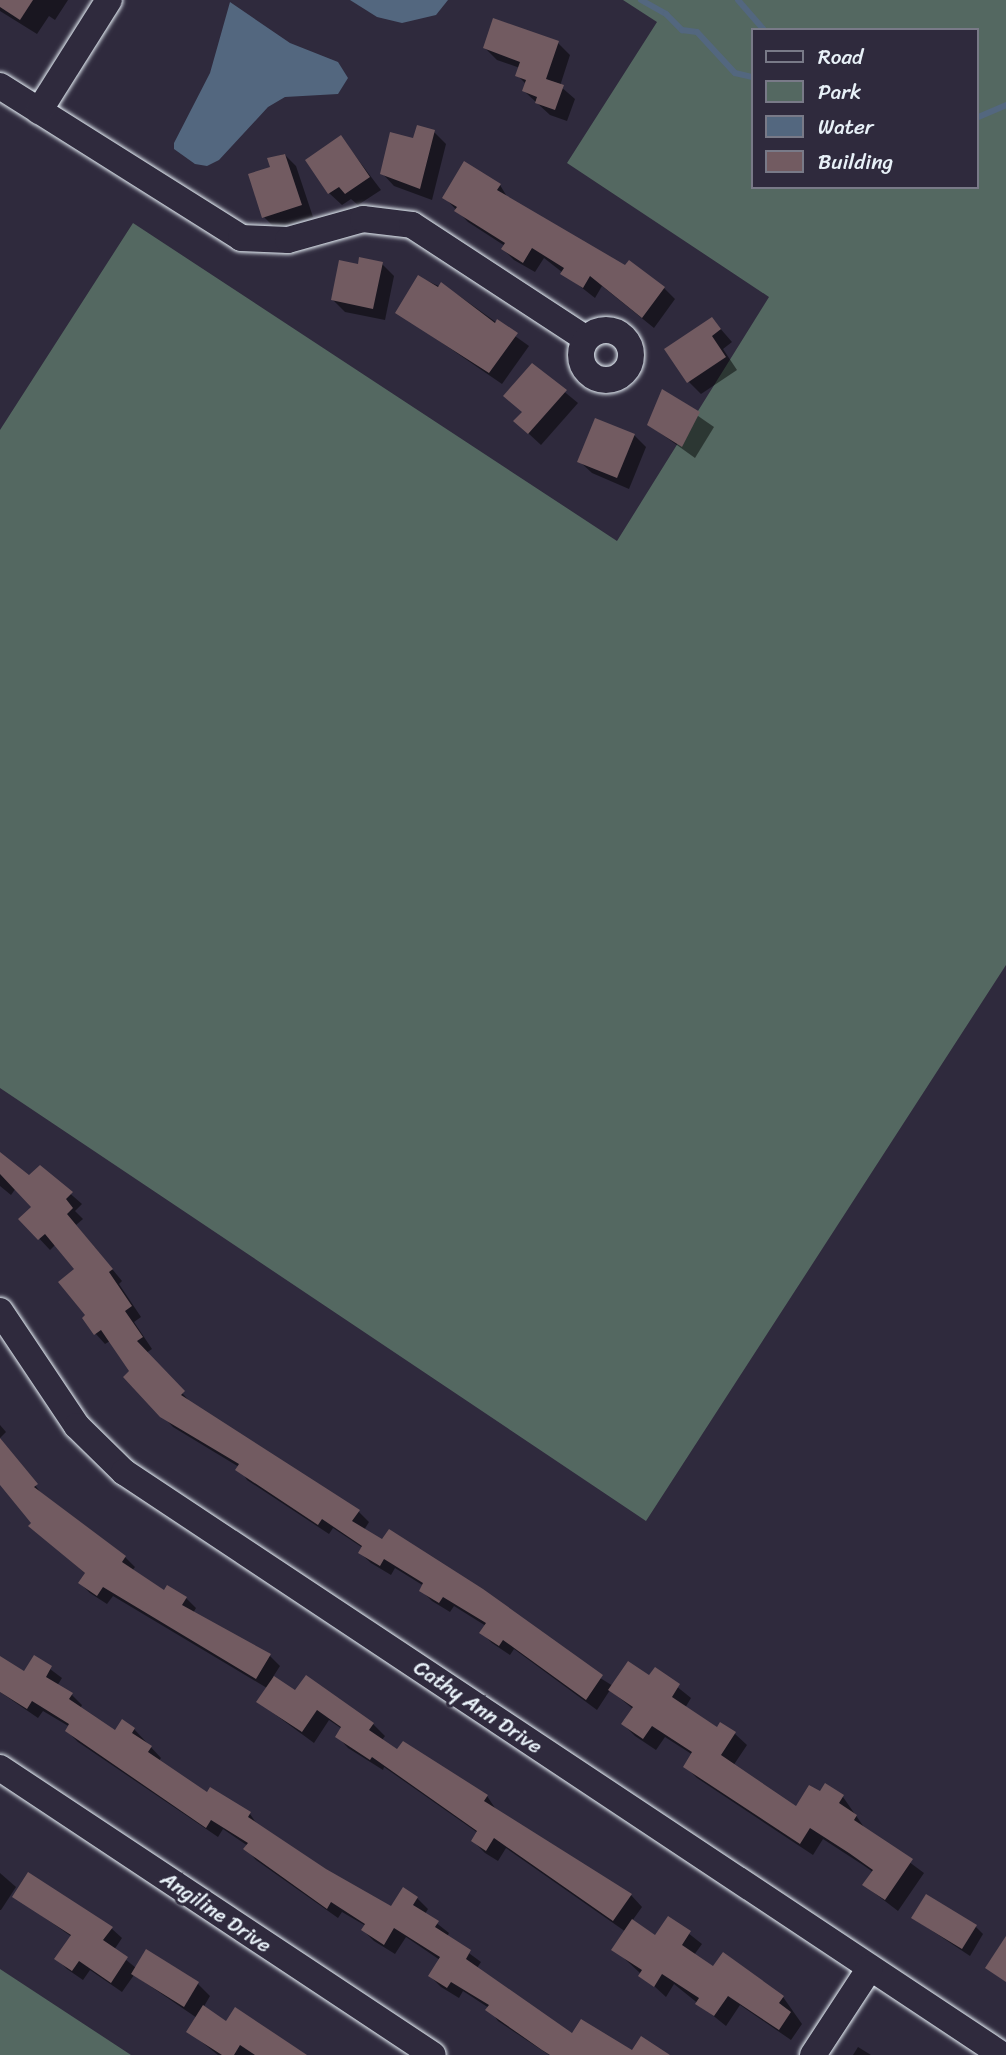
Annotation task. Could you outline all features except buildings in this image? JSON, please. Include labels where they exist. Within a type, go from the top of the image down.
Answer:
[{"type":"street","points":[[39,111],[109,0]]},
{"type":"street","points":[[0,86],[241,237],[288,240],[363,219],[412,225],[586,339]]},
{"type":"street","name":"Cathy Ann Drive","points":[[0,1311],[77,1426],[124,1472],[1002,2055]]},
{"type":"street","name":"Angiline Drive","points":[[0,1768],[433,2055]]},
{"type":"street","points":[[813,2055],[870,1968]]},
{"type":"green space","points":[[623,0],[1006,0],[1006,965],[646,1521],[0,1088],[0,430],[133,223],[617,541],[769,297],[567,163],[657,22]]},
{"type":"green space","points":[[0,1969],[131,2055],[0,2055]]},
{"type":"water","points":[[350,0],[448,0],[436,15],[402,23],[377,17]]},
{"type":"water","points":[[230,2],[290,43],[338,62],[348,78],[338,94],[285,97],[268,107],[219,160],[207,166],[195,164],[174,149],[174,143],[210,73]]},
{"type":"waterway","points":[[641,0],[666,14],[682,30],[697,32],[735,73],[750,77]]},
{"type":"waterway","points":[[738,0],[762,28]]},
{"type":"waterway","points":[[978,117],[1006,105]]}]
